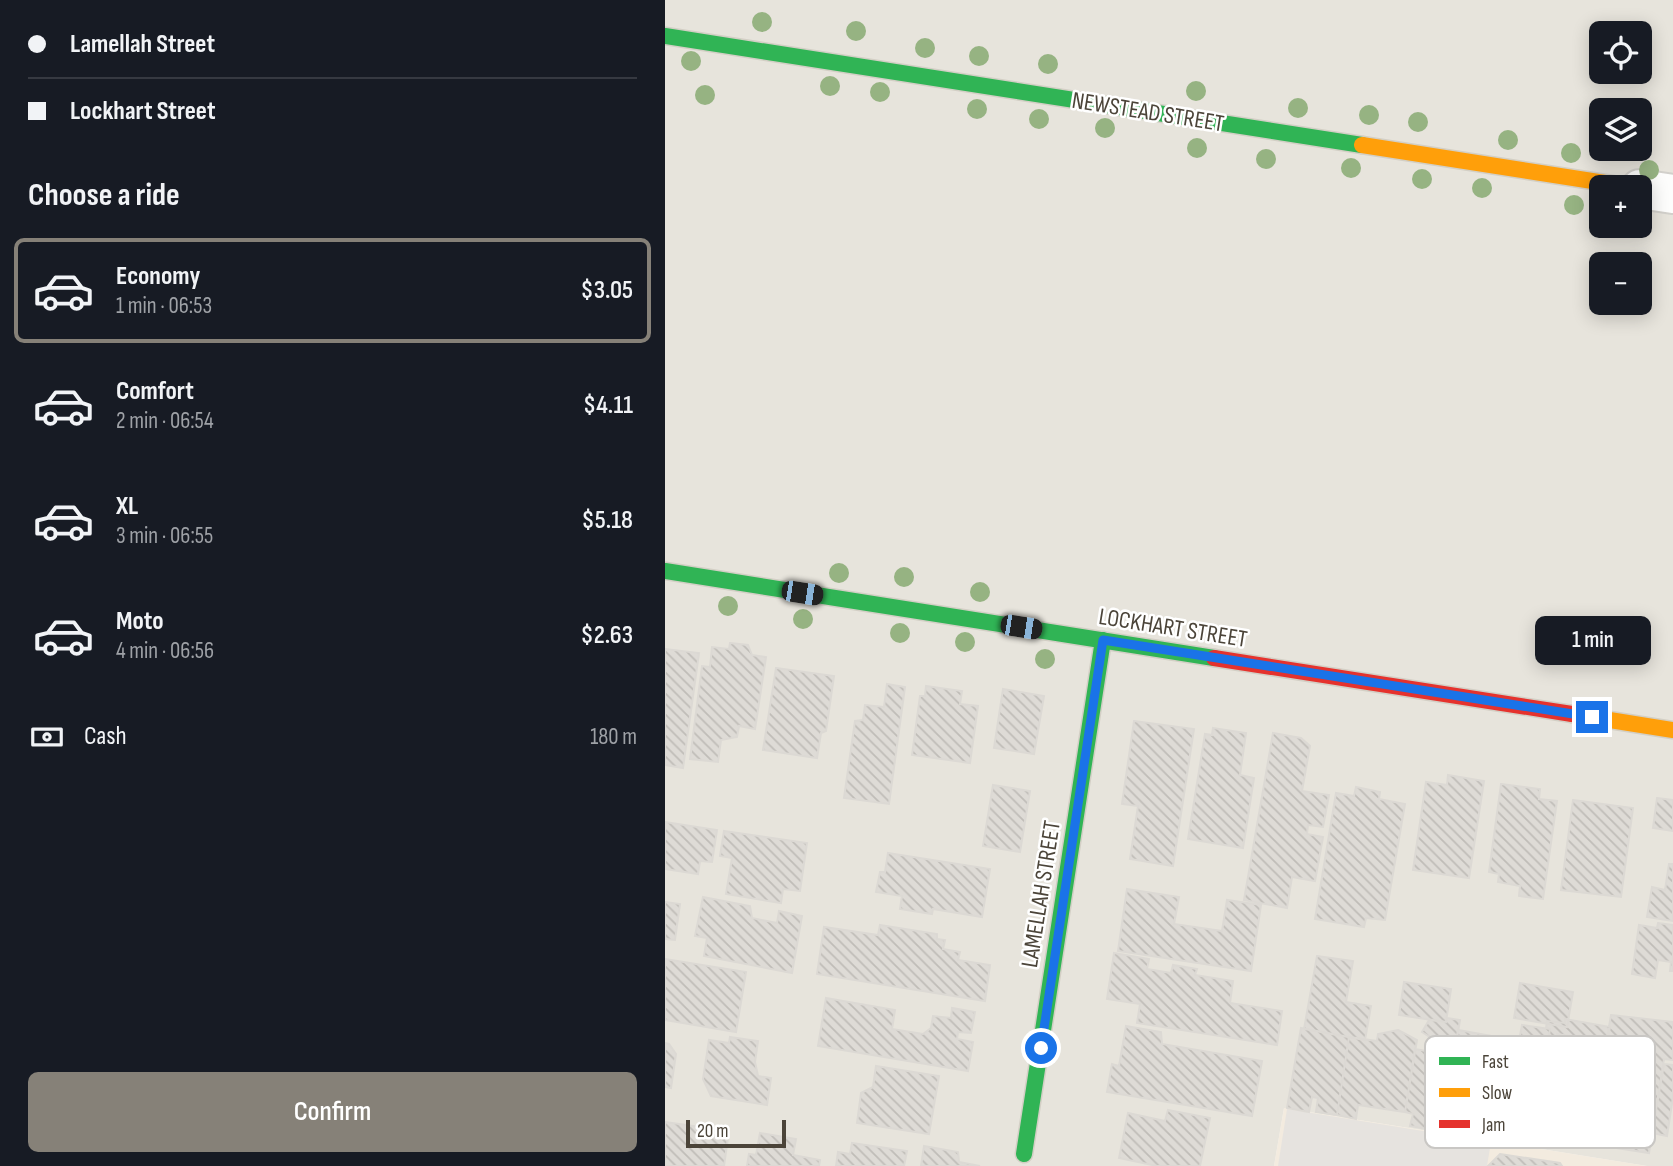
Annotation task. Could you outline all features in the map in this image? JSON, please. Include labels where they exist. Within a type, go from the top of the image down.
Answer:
[{"type":"street","name":"NEWSTEAD STREET","points":[[665,36],[1589,180]]},
{"type":"street","points":[[1652,191],[1673,194]]},
{"type":"street","name":"LOCKHART STREET","points":[[665,571],[1673,730]]},
{"type":"street","name":"LAMELLAH STREET","points":[[1024,1154],[1103,640]]},
{"type":"shaded area","points":[[665,0],[1673,0],[1673,1166],[1647,1166],[1534,1148],[1655,1148],[1655,1036],[1425,1036],[1425,1131],[1284,1108],[1274,1166],[665,1166]]},
{"type":"shaded area","points":[[1284,1108],[1425,1131],[1425,1148],[1534,1148],[1647,1166],[1274,1166]]},
{"type":"shaded area","points":[[1287,1109],[1425,1131],[1425,1148],[1490,1148],[1487,1166],[1278,1166]]},
{"type":"building","points":[[730,643],[748,645],[752,655],[766,657],[755,729],[739,726],[737,737],[721,740],[718,762],[690,759],[702,666],[710,667],[712,647],[729,649]]},
{"type":"building","points":[[665,649],[699,653],[683,768],[665,765]]},
{"type":"building","points":[[776,668],[834,676],[826,731],[821,733],[817,758],[763,750]]},
{"type":"building","points":[[887,684],[905,687],[889,804],[844,798],[855,721],[863,720],[865,705],[884,707]]},
{"type":"building","points":[[926,686],[962,691],[960,704],[978,706],[970,763],[912,755],[920,696],[925,696]]},
{"type":"building","points":[[1003,689],[1044,696],[1034,754],[994,748]]},
{"type":"building","points":[[1134,721],[1194,729],[1173,866],[1130,859],[1138,806],[1122,804]]},
{"type":"building","points":[[1213,728],[1246,733],[1240,775],[1254,778],[1243,848],[1188,839],[1205,734],[1212,735]]},
{"type":"building","points":[[1273,733],[1301,738],[1310,746],[1302,791],[1329,795],[1323,827],[1308,825],[1307,834],[1323,837],[1315,881],[1292,877],[1287,908],[1244,900]]},
{"type":"building","points":[[1448,775],[1484,781],[1469,878],[1413,870],[1426,782],[1447,785]]},
{"type":"building","points":[[1501,784],[1540,789],[1539,799],[1557,801],[1543,899],[1519,896],[1520,886],[1498,882],[1499,874],[1489,872]]},
{"type":"building","points":[[993,785],[1030,791],[1020,852],[983,846]]},
{"type":"building","points":[[1356,787],[1380,792],[1379,799],[1405,804],[1385,920],[1366,918],[1364,927],[1315,919],[1336,793],[1354,796]]},
{"type":"building","points":[[1657,798],[1673,800],[1673,831],[1653,828]]},
{"type":"building","points":[[1573,800],[1633,808],[1621,897],[1561,890]]},
{"type":"building","points":[[665,822],[717,830],[712,862],[700,861],[698,874],[665,869]]},
{"type":"building","points":[[724,831],[807,843],[800,891],[783,889],[781,903],[726,894],[732,858],[720,856]]},
{"type":"building","points":[[888,853],[990,869],[982,917],[933,909],[932,914],[900,909],[902,896],[876,892],[880,872],[885,872]]},
{"type":"building","points":[[1669,864],[1673,864],[1673,921],[1647,917],[1652,887],[1665,890]]},
{"type":"building","points":[[1127,889],[1179,897],[1174,924],[1222,931],[1227,900],[1261,905],[1251,971],[1118,951]]},
{"type":"building","points":[[703,897],[750,906],[752,918],[777,923],[779,911],[802,916],[792,973],[704,956],[707,938],[695,936]]},
{"type":"building","points":[[665,902],[680,904],[675,940],[665,939]]},
{"type":"building","points":[[1658,923],[1673,925],[1673,971],[1670,971],[1671,962],[1658,960],[1655,978],[1632,974],[1639,925],[1657,928]]},
{"type":"building","points":[[880,925],[937,934],[937,939],[945,940],[943,949],[960,952],[958,960],[990,965],[985,1001],[817,974],[824,927],[878,935]]},
{"type":"building","points":[[1114,953],[1149,959],[1147,969],[1171,973],[1173,965],[1197,969],[1195,975],[1233,981],[1230,1003],[1282,1011],[1277,1045],[1137,1023],[1140,1004],[1107,999]]},
{"type":"building","points":[[1317,956],[1353,961],[1346,1002],[1371,1006],[1365,1040],[1304,1029]]},
{"type":"building","points":[[665,959],[746,972],[736,1032],[665,1020]]},
{"type":"building","points":[[1404,982],[1451,989],[1446,1022],[1399,1015]]},
{"type":"building","points":[[1520,983],[1573,992],[1567,1027],[1514,1018]]},
{"type":"building","points":[[826,998],[895,1010],[892,1029],[923,1034],[931,1028],[933,1016],[951,1018],[952,1008],[975,1012],[971,1033],[958,1032],[957,1039],[973,1042],[968,1071],[818,1046]]},
{"type":"building","points":[[1611,1015],[1673,1022],[1673,1060],[1664,1059],[1655,1115],[1655,1036],[1607,1036]]},
{"type":"building","points":[[1447,1018],[1460,1020],[1457,1036],[1428,1036],[1422,1032],[1429,1020],[1446,1022]]},
{"type":"building","points":[[1565,1019],[1610,1027],[1608,1036],[1549,1036],[1547,1021],[1565,1023]]},
{"type":"building","points":[[1522,1025],[1550,1029],[1549,1036],[1520,1036]]},
{"type":"building","points":[[1126,1026],[1161,1032],[1162,1044],[1262,1061],[1252,1116],[1107,1092],[1112,1064],[1119,1066]]},
{"type":"building","points":[[1301,1028],[1349,1037],[1337,1115],[1316,1112],[1318,1098],[1312,1097],[1309,1112],[1287,1108]]},
{"type":"building","points":[[1398,1030],[1417,1040],[1405,1112],[1358,1105],[1356,1119],[1337,1115],[1349,1037],[1377,1041],[1378,1034]]},
{"type":"building","points":[[1458,1030],[1491,1036],[1457,1036]]},
{"type":"building","points":[[730,1037],[758,1041],[755,1062],[758,1076],[771,1078],[767,1105],[711,1096],[703,1079],[709,1040],[729,1043]]},
{"type":"building","points":[[665,1043],[669,1044],[676,1054],[671,1088],[665,1087]]},
{"type":"building","points":[[1415,1049],[1425,1051],[1425,1129],[1410,1126],[1413,1114],[1405,1112]]},
{"type":"building","points":[[1664,1064],[1673,1065],[1673,1097],[1667,1136],[1655,1134],[1655,1116]]},
{"type":"building","points":[[876,1066],[939,1076],[929,1134],[857,1123],[861,1093],[873,1087]]},
{"type":"building","points":[[1168,1110],[1210,1118],[1200,1166],[1157,1166],[1119,1158],[1128,1113],[1165,1121]]},
{"type":"building","points":[[665,1122],[729,1131],[724,1166],[665,1166]]},
{"type":"building","points":[[760,1133],[796,1139],[793,1155],[820,1160],[819,1166],[747,1166],[749,1154],[756,1155]]},
{"type":"building","points":[[852,1143],[907,1151],[904,1166],[836,1166],[838,1152],[850,1154]]},
{"type":"building","points":[[924,1146],[958,1152],[959,1162],[980,1166],[921,1166]]},
{"type":"building","points":[[1617,1148],[1650,1148],[1649,1153]]},
{"type":"building","points":[[1500,1154],[1560,1163],[1562,1166],[1488,1166]]},
{"type":"traffic: fast","points":[[665,36],[1362,145]]},
{"type":"traffic: fast","points":[[665,571],[1214,658]]},
{"type":"traffic: fast","points":[[1024,1154],[1103,640]]},
{"type":"traffic: slow","points":[[1362,145],[1589,180]]},
{"type":"traffic: slow","points":[[1572,714],[1673,730]]},
{"type":"traffic: jam","points":[[1214,658],[1572,714]]},
{"type":"route","points":[[1041,1048],[1103,640],[1592,717]]}]
